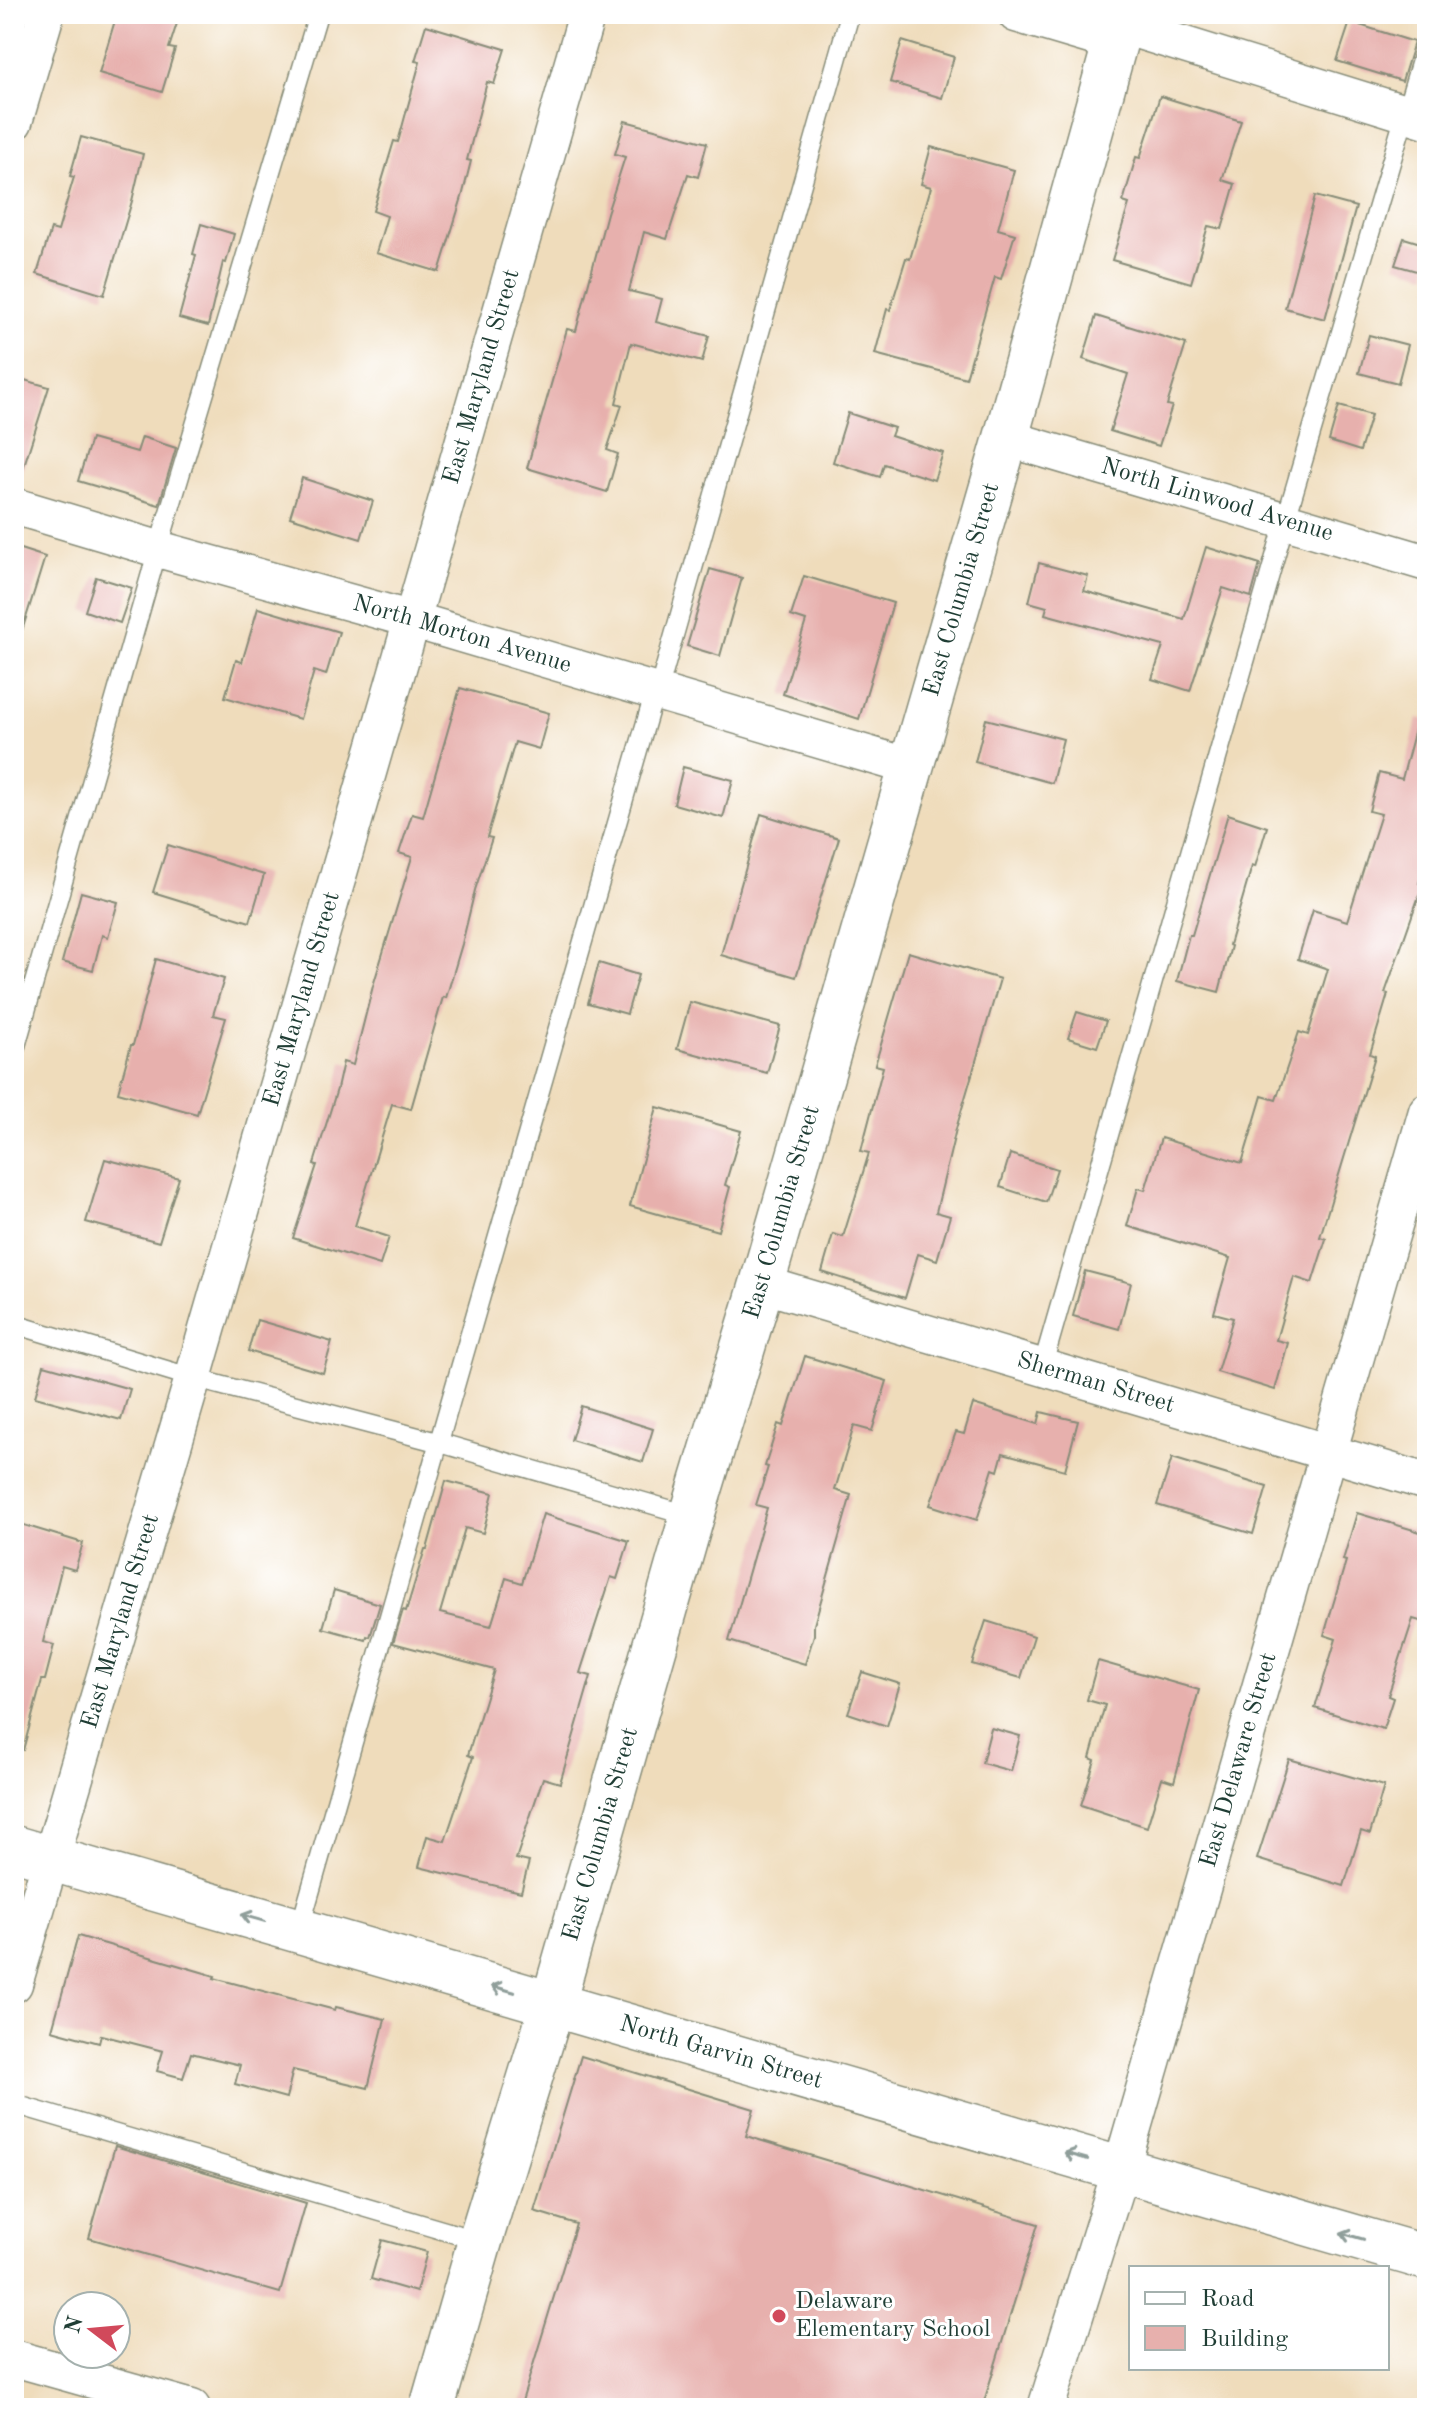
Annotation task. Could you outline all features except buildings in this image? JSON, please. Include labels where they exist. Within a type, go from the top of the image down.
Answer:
[{"type":"main road","name":"East Columbia Street","points":[[432,2408],[762,1284],[1006,438],[1119,27]]},
{"type":"main road","name":"North Garvin Street","points":[[32,1853],[1427,2258]]},
{"type":"street","points":[[14,122],[46,14]]},
{"type":"street","name":"East Maryland Street","points":[[14,1984],[32,1853],[193,1378],[587,14]]},
{"type":"street","points":[[1016,14],[1119,27],[1416,116]]},
{"type":"street","name":"North Linwood Avenue","points":[[1006,438],[1427,563]]},
{"type":"street","name":"North Morton Avenue","points":[[14,506],[911,767]]},
{"type":"street","name":"East Delaware Street","points":[[1046,2408],[1121,2169],[1427,1111]]},
{"type":"street","name":"Sherman Street","points":[[762,1284],[1427,1482]]},
{"type":"street","points":[[14,2358],[192,2408]]},
{"type":"lane","points":[[14,1053],[158,549],[318,14]]},
{"type":"lane","points":[[299,1931],[437,1442],[850,14]]},
{"type":"lane","points":[[1042,1368],[1285,522],[1416,116],[1427,40]]},
{"type":"lane","points":[[14,1324],[193,1378],[437,1442],[692,1516]]},
{"type":"lane","points":[[14,2104],[480,2241]]},
{"type":"place","name":"Delaware Elementary School","points":[[779,2316]]}]
